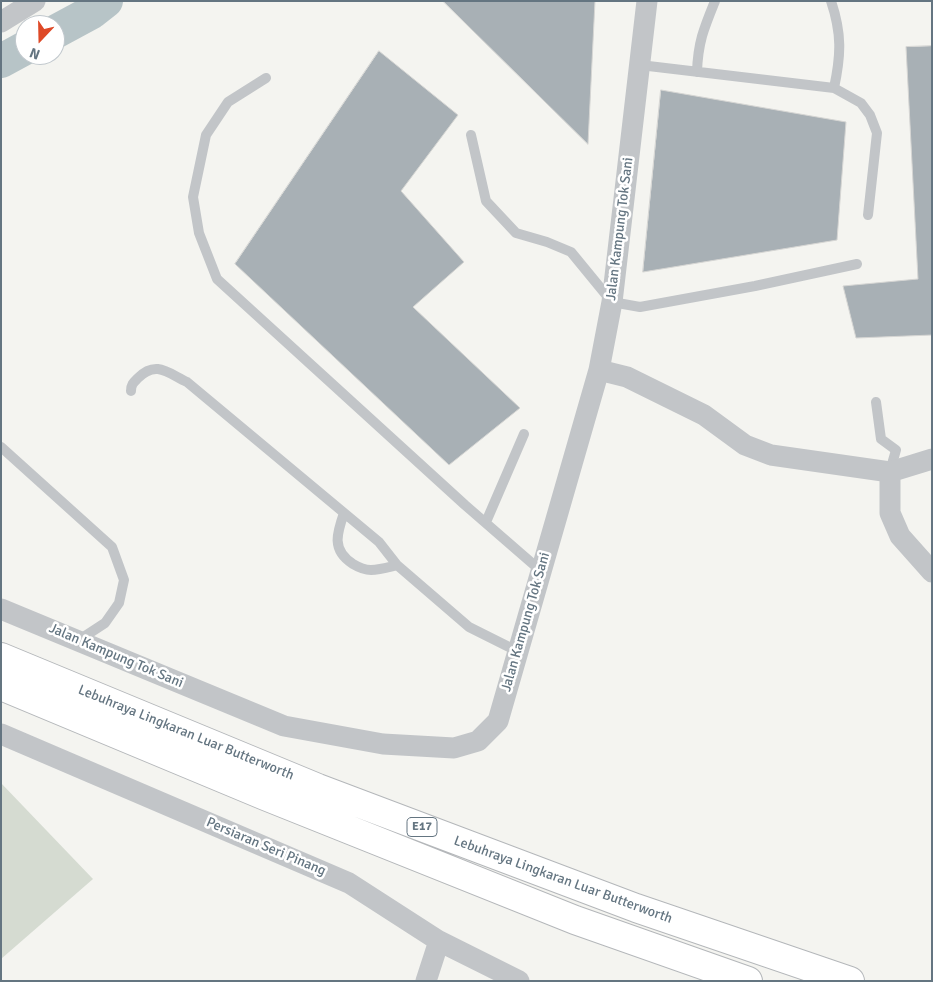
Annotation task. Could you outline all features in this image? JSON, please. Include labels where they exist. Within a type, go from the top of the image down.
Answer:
[{"type":"highway","name":"Lebuhraya Lingkaran Luar Butterworth","points":[[1,657],[318,788],[636,908],[850,981]]},
{"type":"highway","name":"Lebuhraya Lingkaran Luar Butterworth","points":[[1,686],[274,800],[575,920],[748,981]]},
{"type":"street","points":[[1,22],[35,1]]},
{"type":"street","name":"Jalan Kampung Tok Sani","points":[[1,608],[284,726],[383,744],[454,748],[478,741],[498,721],[599,370],[612,302],[647,1]]},
{"type":"street","points":[[599,370],[627,377],[704,415],[745,445],[771,455],[890,472],[932,459]]},
{"type":"street","points":[[890,472],[890,513],[900,536],[932,572]]},
{"type":"street","name":"Persiaran Seri Pinang","points":[[1,734],[350,883],[439,941],[519,981]]},
{"type":"street","points":[[426,981],[439,941]]},
{"type":"lane","points":[[697,72],[698,48],[715,1]]},
{"type":"lane","points":[[831,1],[838,28],[840,58],[834,88]]},
{"type":"lane","points":[[640,65],[834,88],[861,103],[870,116],[877,133],[868,215]]},
{"type":"lane","points":[[266,78],[228,102],[206,135],[193,197],[199,233],[217,279],[541,571]]},
{"type":"lane","points":[[471,136],[486,201],[516,233],[547,242],[571,252],[612,302],[640,307],[755,286],[857,264]]},
{"type":"lane","points":[[130,391],[131,385],[146,370],[158,368],[187,382],[379,542],[398,565],[469,627],[517,651]]},
{"type":"lane","points":[[876,402],[881,438],[896,450],[890,472]]},
{"type":"lane","points":[[486,522],[524,434]]},
{"type":"lane","points":[[1,447],[112,547],[124,580],[119,603],[105,623],[78,640]]},
{"type":"lane","points":[[344,513],[337,534],[339,551],[347,560],[358,567],[370,570],[398,565]]},
{"type":"shaded area","points":[[1,783],[93,879],[1,959]]},
{"type":"building","points":[[443,1],[595,1],[588,144]]},
{"type":"building","points":[[932,46],[932,335],[856,338],[843,286],[918,279],[906,47]]},
{"type":"building","points":[[379,51],[458,115],[401,191],[464,262],[413,307],[520,408],[449,465],[235,264]]},
{"type":"building","points":[[661,90],[846,122],[837,240],[643,272]]},
{"type":"waterway","points":[[65,27],[92,12],[106,1]]},
{"type":"waterway","points":[[1,61],[15,53]]}]
